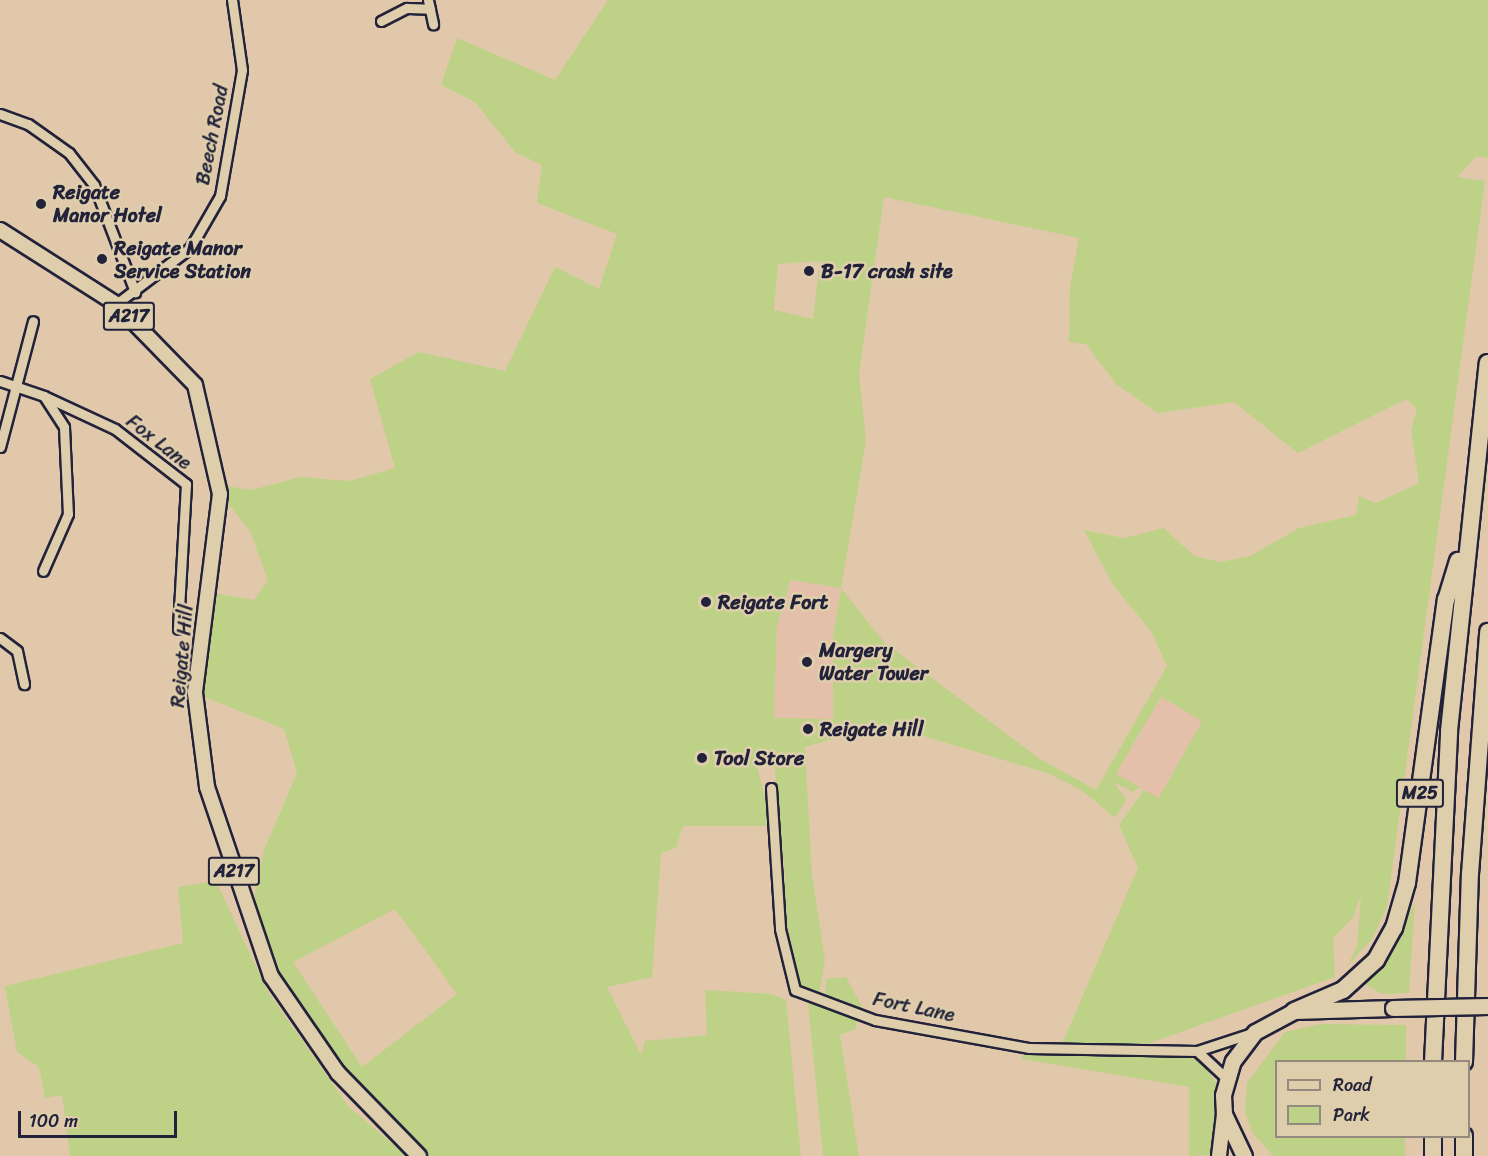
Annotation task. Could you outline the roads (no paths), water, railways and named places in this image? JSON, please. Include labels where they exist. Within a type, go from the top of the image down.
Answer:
[{"type":"highway","name":"M25","points":[[1433,1060],[1441,850],[1468,526],[1488,363]]},
{"type":"highway","name":"M25","points":[[1294,1011],[1343,990],[1376,960],[1394,928],[1412,852],[1446,600],[1468,526]]},
{"type":"highway","name":"M25","points":[[1464,1060],[1470,874],[1488,632]]},
{"type":"highway","points":[[1244,1156],[1224,1114],[1226,1078],[1255,1032],[1294,1011],[1488,1006]]},
{"type":"highway","points":[[1433,1138],[1433,1156]]},
{"type":"highway","points":[[1464,1138],[1464,1156]]},
{"type":"main road","name":"Reigate Hill","points":[[0,230],[116,304],[195,385],[212,442],[220,494],[195,693],[197,727],[207,787],[249,921],[272,976],[309,1036],[368,1107],[418,1156]]},
{"type":"main road","points":[[1220,1156],[1224,1114]]},
{"type":"street","name":"Beech Road","points":[[116,304],[135,292],[190,248],[220,196],[242,70],[232,0]]},
{"type":"street","points":[[381,21],[407,8],[429,4],[433,24]]},
{"type":"street","points":[[0,114],[28,124],[69,153],[94,185],[135,292]]},
{"type":"street","points":[[0,447],[33,321]]},
{"type":"street","points":[[0,381],[44,396],[64,427],[70,500],[64,528],[43,571]]},
{"type":"street","name":"Fox Lane","points":[[44,396],[115,429],[186,484],[178,629]]},
{"type":"street","points":[[0,638],[17,651],[24,684]]},
{"type":"street","name":"Fort Lane","points":[[771,788],[780,929],[795,990],[875,1020],[1029,1048],[1197,1051],[1255,1032]]},
{"type":"street","points":[[1197,1051],[1226,1078]]},
{"type":"place","name":"Reigate Manor Hotel","points":[[41,204]]},
{"type":"place","name":"Reigate Manor Service Station","points":[[102,259]]},
{"type":"place","name":"B-17 crash site","points":[[809,271]]},
{"type":"place","name":"Reigate Fort","points":[[706,602]]},
{"type":"place","name":"Margery Water Tower","points":[[807,662]]},
{"type":"place","name":"Reigate Hill","points":[[808,729]]},
{"type":"place","name":"Tool Store","points":[[702,758]]}]
